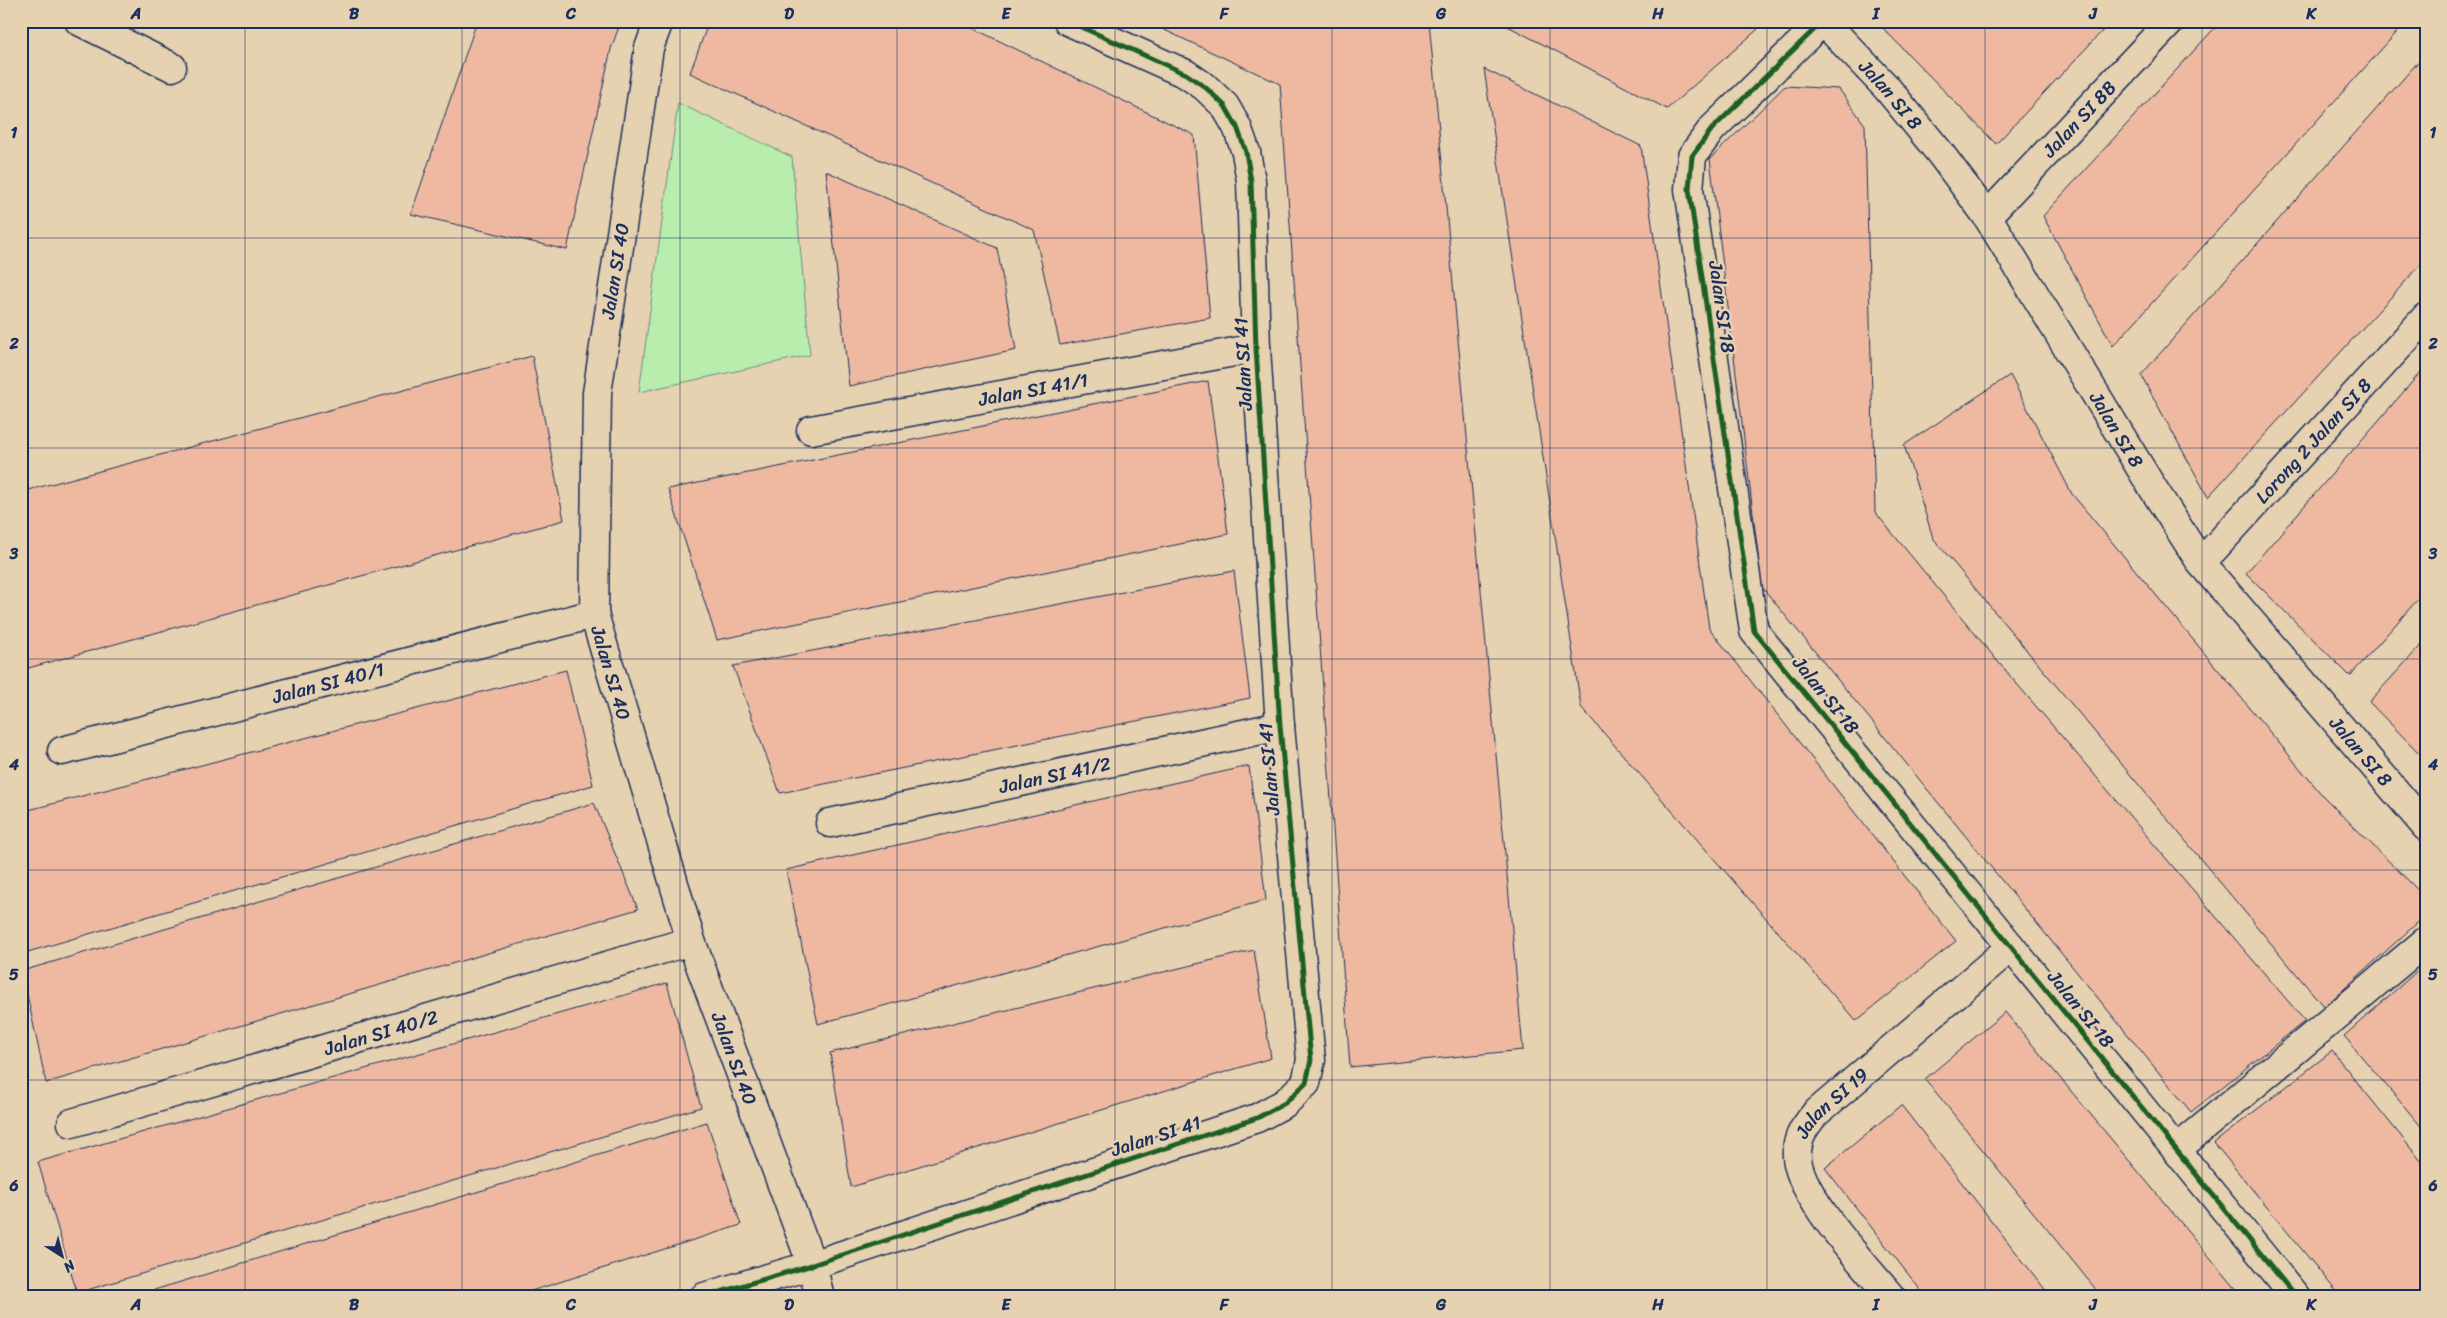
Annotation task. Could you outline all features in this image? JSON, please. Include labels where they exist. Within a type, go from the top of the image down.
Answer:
[{"type":"street","points":[[79,21],[172,66]]},
{"type":"street","name":"Jalan SI 40","points":[[659,21],[649,48],[597,393],[594,614],[691,941],[812,1265],[820,1297]]},
{"type":"street","name":"Jalan SI 41","points":[[704,1297],[812,1265],[1257,1118],[1286,1103],[1306,1083],[1312,1060],[1280,726],[1256,348],[1251,181],[1246,152],[1237,127],[1225,106],[1205,87],[1186,74],[1068,21]]},
{"type":"street","name":"Jalan SI 8","points":[[1823,21],[1886,87],[1940,153],[1987,216],[2148,482],[2201,564],[2426,828]]},
{"type":"street","name":"Jalan SI 18","points":[[1823,21],[1712,129],[1692,156],[1689,189],[1754,631],[2296,1297]]},
{"type":"street","name":"Jalan SI 8B","points":[[1987,216],[2171,21]]},
{"type":"street","name":"Lorong 2 Jalan SI 8","points":[[2201,564],[2426,317]]},
{"type":"street","name":"Jalan SI 41/1","points":[[811,430],[1256,348]]},
{"type":"street","name":"Jalan SI 40/1","points":[[62,751],[594,614]]},
{"type":"street","name":"Jalan SI 41/2","points":[[830,823],[1280,726]]},
{"type":"street","name":"Jalan SI 40/2","points":[[72,1123],[691,941]]},
{"type":"street","points":[[2176,1150],[2426,941]]},
{"type":"street","name":"Jalan SI 19","points":[[1891,1297],[1814,1202],[1800,1176],[1796,1152],[1801,1132],[1815,1114],[2011,947]]},
{"type":"green space","points":[[678,103],[792,157],[810,355],[639,392]]},
{"type":"building","points":[[477,21],[621,21],[611,49],[567,250],[411,214]]},
{"type":"building","points":[[709,21],[958,21],[1194,135],[1210,318],[1060,345],[1034,230],[690,73]]},
{"type":"building","points":[[1145,21],[1429,21],[1523,1050],[1350,1067],[1280,84]]},
{"type":"building","points":[[1498,21],[1747,21],[1758,29],[1667,109]]},
{"type":"building","points":[[1876,21],[2099,21],[2106,27],[1996,144]]},
{"type":"building","points":[[2221,21],[2407,21],[2113,346],[2043,216]]},
{"type":"building","points":[[2426,53],[2426,259],[2208,497],[2141,375]]},
{"type":"building","points":[[1484,69],[1641,146],[1709,628],[1956,941],[1856,1021],[1581,707]]},
{"type":"building","points":[[1785,86],[1839,89],[1865,125],[1875,512],[1999,663],[2305,1021],[2191,1112],[1762,587],[1710,159]]},
{"type":"building","points":[[826,171],[997,248],[1016,350],[849,386]]},
{"type":"building","points":[[532,356],[564,520],[21,670],[21,492]]},
{"type":"building","points":[[2426,366],[2426,590],[2350,676],[2246,573]]},
{"type":"building","points":[[2010,375],[2072,494],[2323,796],[2426,898],[2426,915],[2324,1007],[1933,538],[1904,445]]},
{"type":"building","points":[[1208,381],[1228,534],[717,640],[668,489]]},
{"type":"building","points":[[1234,571],[1250,698],[780,793],[733,666]]},
{"type":"building","points":[[2426,640],[2426,760],[2369,702]]},
{"type":"building","points":[[566,670],[593,785],[21,954],[21,812]]},
{"type":"building","points":[[1249,766],[1266,900],[818,1024],[786,870]]},
{"type":"building","points":[[594,803],[638,909],[46,1083],[22,971]]},
{"type":"building","points":[[1254,950],[1271,1058],[851,1187],[830,1053]]},
{"type":"building","points":[[2426,963],[2426,1132],[2344,1036]]},
{"type":"building","points":[[667,983],[701,1107],[77,1293],[38,1162]]},
{"type":"building","points":[[2005,1012],[2243,1297],[2102,1297],[1925,1079]]},
{"type":"building","points":[[2332,1051],[2426,1167],[2426,1297],[2341,1297],[2214,1143]]},
{"type":"building","points":[[1901,1105],[2051,1297],[1926,1297],[1825,1168]]},
{"type":"building","points":[[707,1122],[741,1225],[512,1297],[131,1297]]},
{"type":"building","points":[[778,1290],[780,1297],[757,1297]]},
{"type":"cycle path","points":[[704,1297],[812,1265],[1257,1118],[1285,1103],[1306,1083],[1311,1060],[1280,726],[1256,348],[1251,181],[1246,152],[1237,127],[1225,106],[1205,87],[1186,74],[1068,21]]},
{"type":"cycle path","points":[[1823,21],[1712,129],[1692,156],[1689,189],[1754,631],[2296,1297]]}]
